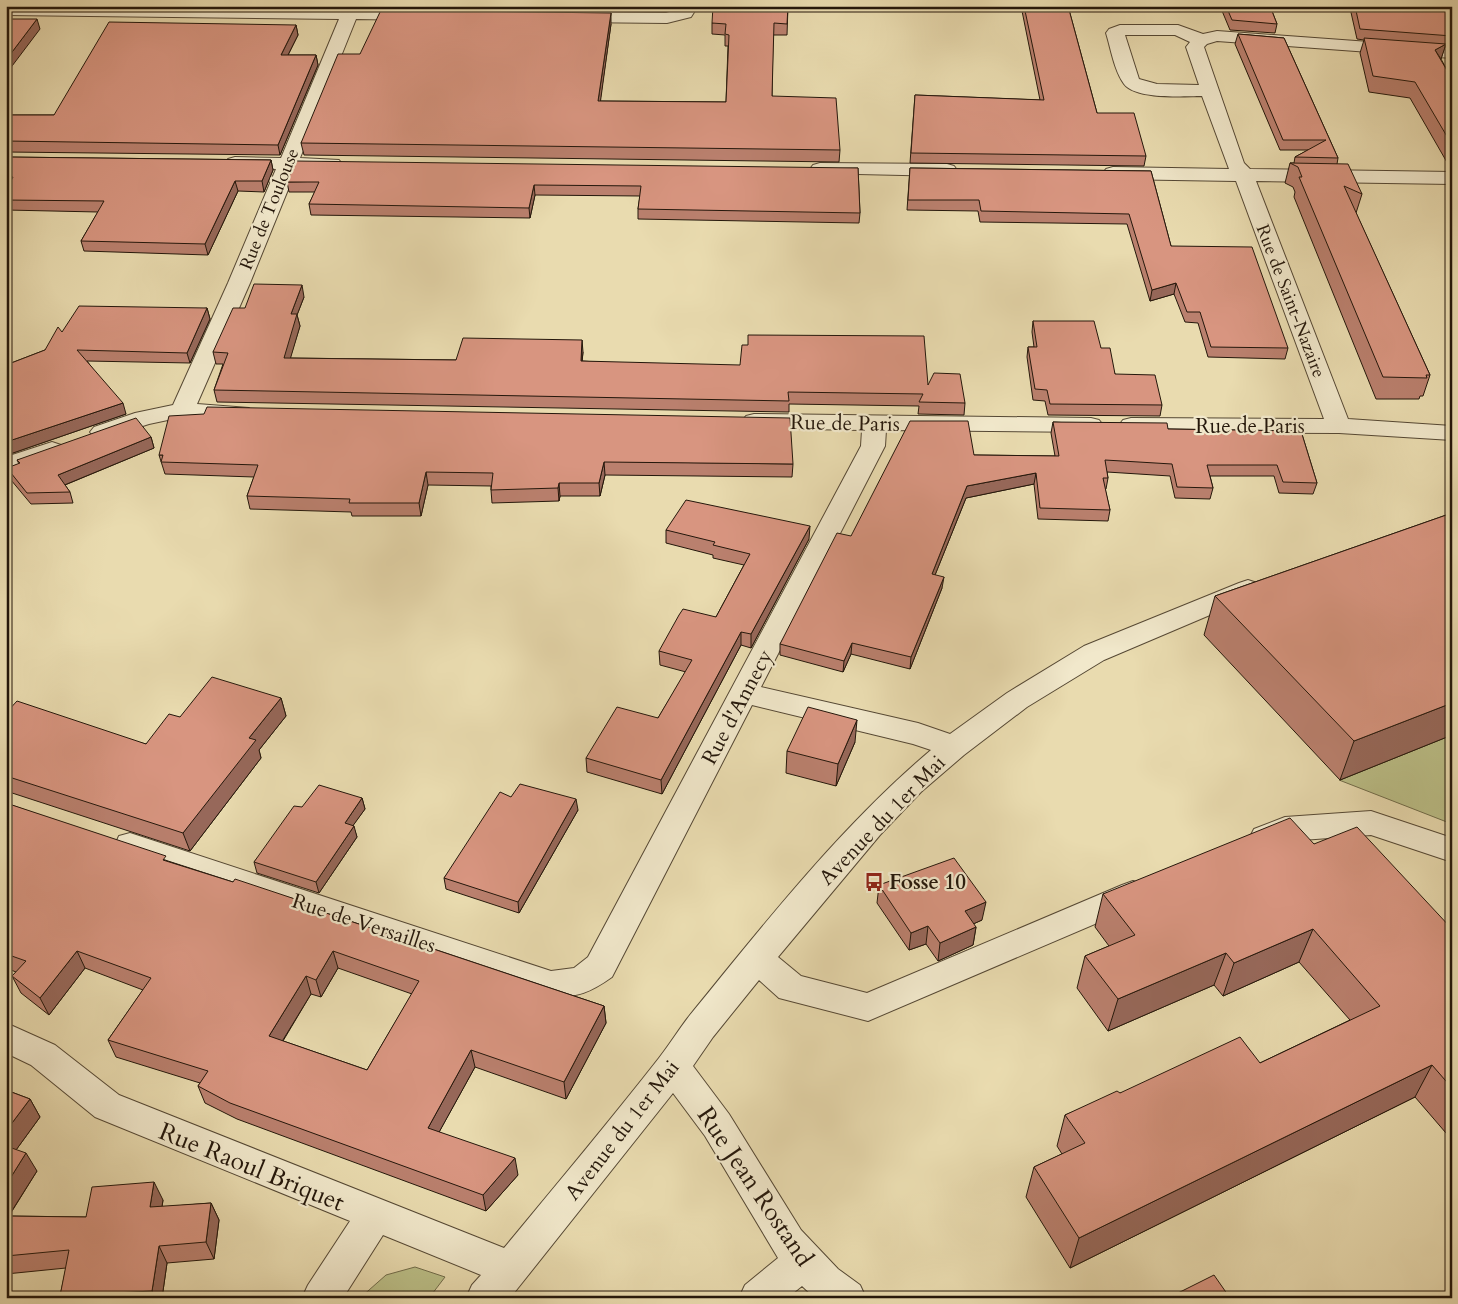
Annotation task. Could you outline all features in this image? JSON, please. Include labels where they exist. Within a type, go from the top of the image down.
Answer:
[{"type":"street","points":[[558,16],[667,18],[685,13],[690,6]]},
{"type":"street","points":[[6,10],[351,10],[439,15]]},
{"type":"street","name":"Rue de Toulouse","points":[[182,410],[239,283],[286,164],[351,10]]},
{"type":"street","points":[[1210,90],[1155,90],[1140,87],[1132,82],[1115,33],[1120,30],[1178,30],[1201,40],[1217,36],[1452,52]]},
{"type":"street","name":"Rue de Saint-Nazaire","points":[[1201,40],[1195,47],[1235,164],[1244,175],[1339,426]]},
{"type":"street","points":[[216,162],[346,164]]},
{"type":"street","points":[[804,169],[963,171]]},
{"type":"street","points":[[1099,173],[1452,178]]},
{"type":"street","points":[[6,466],[143,418],[182,410],[261,413]]},
{"type":"street","name":"Rue de Paris","points":[[736,421],[1339,426],[1452,433]]},
{"type":"street","name":"Rue d'Annecy","points":[[581,981],[600,967],[745,694],[873,446],[875,423]]},
{"type":"street","name":"Avenue du 1er Mai","points":[[485,1298],[511,1269],[673,1067],[701,1027],[813,891],[911,784],[954,746],[1017,700],[1094,653],[1272,580]]},
{"type":"street","points":[[745,694],[918,734],[954,746]]},
{"type":"street","points":[[1241,848],[1284,829],[1371,823],[1452,850]]},
{"type":"street","name":"Rue de Versailles","points":[[100,835],[551,985],[581,981]]},
{"type":"street","points":[[758,960],[791,988],[868,1007],[1162,882]]},
{"type":"street","name":"Rue Raoul Briquet","points":[[6,1037],[44,1055],[107,1106],[375,1216],[511,1269]]},
{"type":"street","name":"Rue Jean Rostand","points":[[673,1067],[717,1126],[799,1259],[847,1298]]},
{"type":"street","points":[[321,1298],[375,1216]]},
{"type":"street","points":[[758,1298],[792,1270],[799,1259]]},
{"type":"green space","points":[[1452,734],[1452,824],[1339,780]]},
{"type":"green space","points":[[415,1267],[445,1277],[429,1298],[360,1298],[386,1275]]},
{"type":"building","points":[[713,6],[788,6],[787,24],[774,23],[772,96],[836,98],[840,150],[301,143],[338,54],[360,54],[381,10],[611,13],[598,101],[726,102],[729,35],[725,34],[726,24],[712,23]]},
{"type":"building","points":[[1024,6],[1068,6],[1097,113],[1134,113],[1146,156],[911,153],[915,95],[1044,100]]},
{"type":"building","points":[[1226,6],[1270,6],[1277,24],[1232,20]]},
{"type":"building","points":[[1355,6],[1452,6],[1452,36],[1360,29]]},
{"type":"building","points":[[6,19],[37,19],[6,60]]},
{"type":"building","points":[[109,22],[296,25],[281,55],[316,55],[278,145],[6,141],[6,115],[54,115]]},
{"type":"building","points":[[1238,34],[1284,38],[1338,158],[1295,157],[1326,140],[1283,140]]},
{"type":"building","points":[[1364,38],[1446,44],[1435,50],[1452,79],[1452,145],[1415,82],[1373,76]]},
{"type":"building","points":[[6,157],[271,160],[262,181],[235,181],[205,244],[81,241],[104,201],[6,200],[6,190],[13,177],[6,177]]},
{"type":"building","points":[[295,161],[858,168],[860,213],[638,209],[641,186],[534,185],[529,208],[309,204],[319,182],[287,182]]},
{"type":"building","points":[[1290,163],[1348,164],[1362,194],[1344,186],[1430,375],[1426,375],[1427,378],[1383,377],[1299,177],[1302,177],[1298,167]]},
{"type":"building","points":[[910,168],[1151,171],[1171,246],[1252,247],[1288,348],[1211,347],[1200,312],[1187,312],[1176,283],[1152,290],[1129,214],[981,211],[979,200],[908,200]]},
{"type":"building","points":[[254,284],[302,285],[291,314],[297,314],[284,358],[456,360],[463,338],[582,340],[581,361],[740,365],[742,345],[748,345],[748,335],[924,336],[928,385],[934,373],[960,374],[965,403],[919,402],[923,394],[788,392],[789,401],[214,390],[228,353],[213,352],[233,308],[245,308]]},
{"type":"building","points":[[79,306],[207,308],[187,353],[77,350],[123,403],[6,442],[6,365],[45,350],[58,327],[62,332]]},
{"type":"building","points":[[1033,321],[1094,321],[1101,348],[1110,348],[1115,374],[1155,375],[1162,405],[1050,404],[1047,390],[1035,389],[1028,347],[1037,347]]},
{"type":"building","points":[[207,407],[790,418],[793,464],[604,462],[599,483],[559,483],[558,488],[491,490],[493,473],[426,472],[419,503],[349,503],[350,499],[247,496],[258,465],[161,462],[163,455],[159,455],[169,416],[204,414]]},
{"type":"building","points":[[136,418],[151,437],[58,475],[70,492],[27,493],[7,468],[20,463],[17,460]]},
{"type":"building","points":[[910,421],[968,421],[974,455],[1059,456],[1053,422],[1167,423],[1168,429],[1301,431],[1317,483],[1283,482],[1277,465],[1207,465],[1213,488],[1177,487],[1172,464],[1105,460],[1108,478],[1103,478],[1110,510],[1040,508],[1036,473],[967,486],[932,574],[944,577],[911,657],[852,643],[844,661],[780,644],[837,533],[851,536]]},
{"type":"building","points":[[686,500],[810,526],[751,634],[741,632],[661,780],[586,758],[617,707],[658,718],[692,660],[659,651],[679,615],[683,609],[716,617],[750,554],[713,545],[715,542],[666,530]]},
{"type":"building","points":[[1452,513],[1452,703],[1354,741],[1215,596]]},
{"type":"building","points":[[212,677],[281,698],[249,738],[256,740],[183,833],[6,776],[6,713],[17,701],[146,744],[169,714],[180,717]]},
{"type":"building","points":[[808,707],[857,720],[838,764],[787,751]]},
{"type":"building","points":[[520,784],[576,799],[518,902],[444,878],[500,792],[511,797]]},
{"type":"building","points":[[319,785],[362,798],[345,823],[354,826],[316,882],[254,862],[294,806],[302,807]]},
{"type":"building","points":[[6,803],[166,856],[163,860],[233,882],[235,879],[298,900],[296,903],[604,1006],[564,1082],[471,1050],[428,1128],[515,1158],[483,1195],[230,1103],[198,1086],[208,1071],[108,1040],[151,978],[77,951],[40,998],[12,976],[26,961],[6,954]],"holes":[[[333,951],[419,981],[367,1070],[269,1036],[306,976],[316,980]]]},
{"type":"building","points":[[1290,818],[1314,844],[1357,827],[1452,929],[1452,1088],[1432,1065],[1079,1238],[1034,1167],[1085,1143],[1065,1115],[1117,1091],[1120,1093],[1240,1037],[1260,1063],[1380,1006],[1313,929],[1234,963],[1226,953],[1118,999],[1085,956],[1135,935],[1103,894]]},
{"type":"building","points":[[954,858],[986,902],[965,911],[976,927],[940,943],[928,926],[911,933],[879,885]]},
{"type":"building","points":[[6,1090],[30,1099],[6,1131]]},
{"type":"building","points":[[6,1146],[26,1153],[6,1185]]},
{"type":"building","points":[[154,1182],[150,1207],[211,1203],[206,1242],[159,1246],[152,1291],[60,1296],[69,1250],[6,1256],[6,1216],[86,1217],[92,1187]]},
{"type":"building","points":[[1214,1275],[1230,1298],[1168,1298]]},
{"type":"place","name":"Fosse 10","points":[[874,882]]}]
